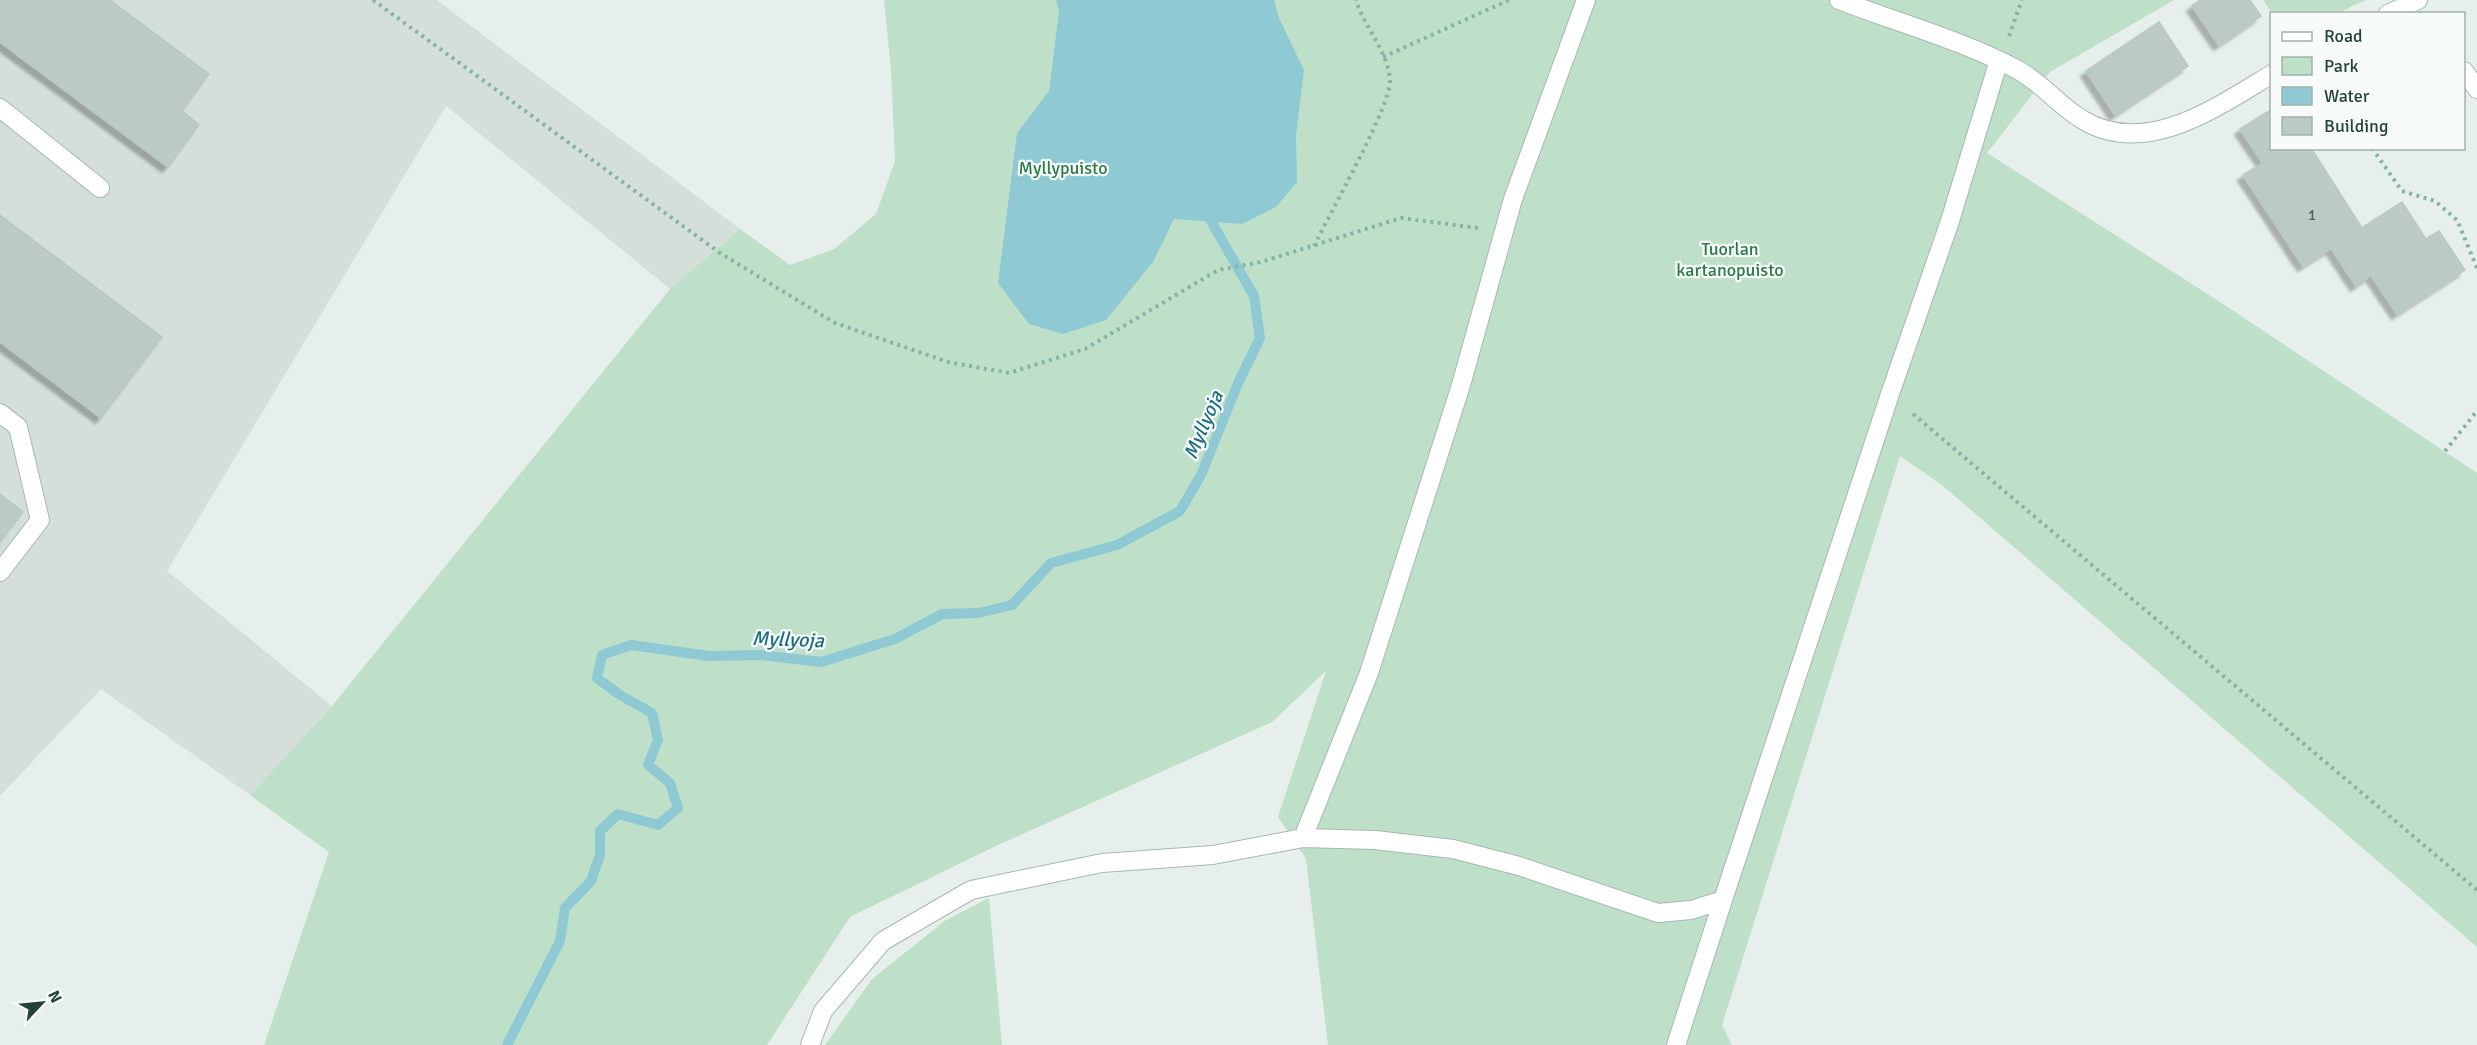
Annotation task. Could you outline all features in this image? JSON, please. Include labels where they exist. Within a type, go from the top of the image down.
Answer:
[{"type":"street","points":[[1303,838],[1369,673],[1461,385],[1513,200],[1586,0]]},
{"type":"street","points":[[1839,0],[1999,60],[2032,79],[2082,120],[2110,133],[2155,133],[2216,108],[2270,76]]},
{"type":"street","points":[[2394,12],[2412,6]]},
{"type":"street","points":[[1676,1045],[1890,394],[1950,221],[1999,60]]},
{"type":"street","points":[[2465,74],[2477,89]]},
{"type":"street","points":[[0,108],[100,189]]},
{"type":"street","points":[[0,413],[18,426],[40,520],[0,572]]},
{"type":"street","points":[[810,1045],[823,1011],[883,941],[971,890],[1102,863],[1213,855],[1303,838],[1375,840],[1452,849],[1519,866],[1658,913],[1691,910],[1723,900]]},
{"type":"path","points":[[373,0],[720,253],[835,323],[948,362],[1009,373],[1086,349],[1218,270],[1314,246],[1401,218],[1504,232]]},
{"type":"path","points":[[1314,246],[1380,114],[1391,82],[1383,57],[1360,13],[1356,0]]},
{"type":"path","points":[[1383,57],[1509,0]]},
{"type":"path","points":[[1999,60],[2022,0]]},
{"type":"path","points":[[2373,150],[2402,191],[2435,201],[2457,220],[2477,268]]},
{"type":"path","points":[[1890,394],[2477,890]]},
{"type":"path","points":[[2445,451],[2477,411]]},
{"type":"shaded area","points":[[0,0],[437,0],[740,229],[670,289],[446,106],[167,571],[332,706],[250,795],[101,689],[0,796]]},
{"type":"green space","points":[[884,0],[2174,0],[2050,72],[1987,153],[2220,302],[2477,473],[2477,947],[1942,485],[1900,456],[1722,1025],[1732,1045],[1328,1045],[1306,859],[1278,817],[1326,671],[1272,722],[998,845],[850,917],[767,1045],[264,1045],[329,852],[250,795],[332,706],[670,289],[740,229],[790,265],[834,249],[876,214],[895,161],[891,70]]},
{"type":"green space","points":[[2263,0],[2366,0],[2340,12],[2271,12]]},
{"type":"green space","points":[[989,898],[1002,1045],[825,1045],[872,979],[946,920]]},
{"type":"water","points":[[1056,0],[1274,0],[1279,18],[1304,70],[1296,136],[1297,182],[1276,207],[1242,224],[1174,219],[1153,262],[1106,320],[1063,334],[1029,324],[998,283],[1017,133],[1049,91],[1059,11]]},
{"type":"building","points":[[0,0],[110,0],[209,74],[182,111],[199,125],[168,167],[0,42]]},
{"type":"building","points":[[2200,0],[2250,0],[2261,16],[2219,45],[2192,6]]},
{"type":"building","points":[[2159,22],[2188,66],[2115,115],[2086,71]]},
{"type":"building","points":[[2270,110],[2270,150],[2312,150],[2362,228],[2402,202],[2426,239],[2439,231],[2465,270],[2397,314],[2371,275],[2356,286],[2331,248],[2303,266],[2243,175],[2263,163],[2240,129]]},
{"type":"building","points":[[0,215],[162,337],[101,418],[0,342]]},
{"type":"building","points":[[0,494],[23,512],[0,542]]},
{"type":"waterway","name":"Myllyoja","points":[[507,1045],[560,941],[565,908],[591,881],[600,855],[600,831],[618,814],[658,825],[678,808],[670,783],[648,765],[658,740],[652,713],[620,695],[597,678],[602,655],[631,645],[709,656],[759,655],[821,662],[895,639],[942,614],[978,613],[1012,605],[1051,563],[1117,545],[1180,511],[1201,475],[1239,381],[1260,338],[1254,296],[1204,209]]},
{"type":"park label","name":"Myllypuisto","points":[[1063,168]]},
{"type":"park label","name":"Tuorlan kartanopuisto","points":[[1730,259]]}]
